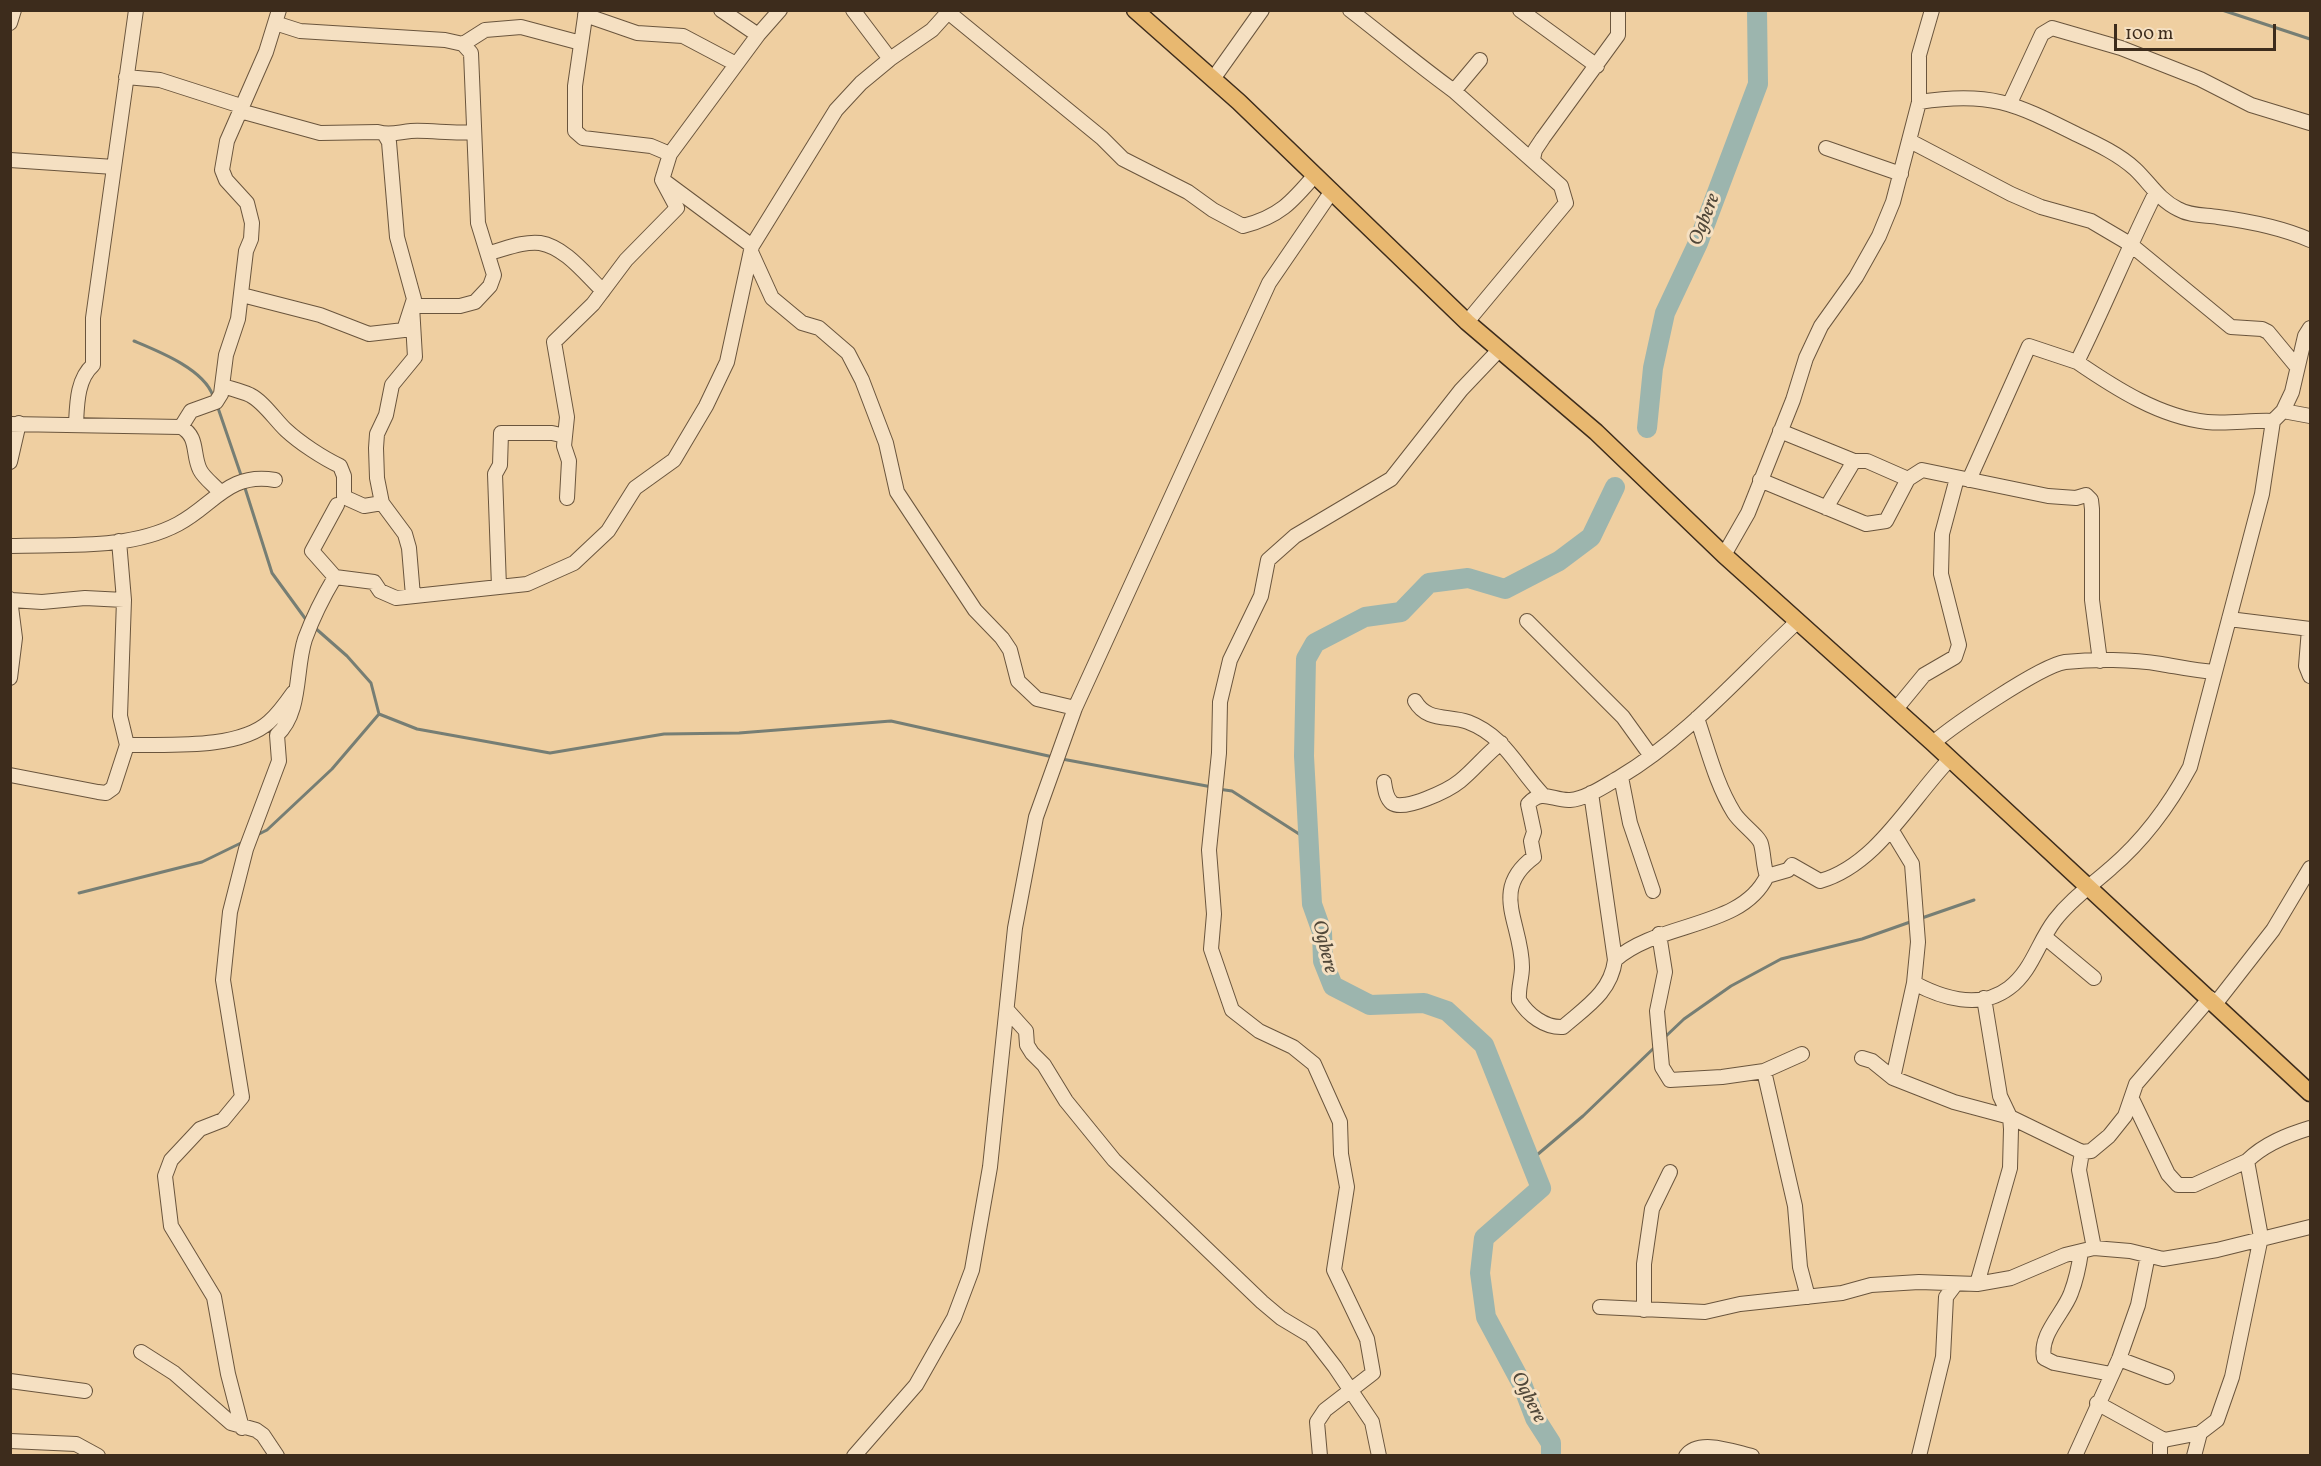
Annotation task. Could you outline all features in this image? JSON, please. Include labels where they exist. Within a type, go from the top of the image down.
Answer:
[{"type":"main road","points":[[1135,10],[1213,79],[1467,322],[1596,432],[1724,555],[1896,709],[2086,886],[2213,1000],[2310,1093]]},
{"type":"street","points":[[721,10],[758,35]]},
{"type":"street","points":[[567,498],[569,461],[564,446],[567,417],[554,342],[603,291],[626,260],[677,208],[662,180],[670,154],[758,35],[780,10]]},
{"type":"street","points":[[853,10],[890,59]]},
{"type":"street","points":[[1213,79],[1262,10]]},
{"type":"street","points":[[1350,10],[1415,64],[1454,91],[1561,186],[1566,203],[1467,322]]},
{"type":"street","points":[[1520,10],[1597,66]]},
{"type":"street","points":[[1533,159],[1543,138],[1618,35],[1618,10]]},
{"type":"street","points":[[1724,555],[1748,513],[1821,326],[1856,277],[1879,236],[1910,141],[1919,102],[1918,56],[1932,10]]},
{"type":"street","points":[[76,424],[81,382],[85,372],[93,365],[93,318],[126,77],[132,11]]},
{"type":"street","points":[[337,505],[312,551],[335,577],[374,582],[380,591],[389,597],[527,584],[574,563],[608,531],[635,488],[674,460],[727,362],[752,246],[836,110],[861,83],[890,59],[932,30],[949,11],[1102,138],[1123,159],[1188,192],[1213,210],[1243,226],[1272,218],[1292,202],[1315,175]]},
{"type":"street","points":[[670,154],[651,146],[583,138],[575,131],[575,86],[586,13],[637,33],[683,36],[736,64]]},
{"type":"street","points":[[181,427],[191,411],[216,402],[223,386],[226,355],[238,319],[246,251],[251,239],[252,223],[247,203],[226,180],[222,170],[227,141],[266,52],[277,16],[300,31],[446,40],[463,44],[471,53],[478,223],[494,275],[490,286],[475,302],[460,306],[412,306]]},
{"type":"street","points":[[463,44],[485,30],[521,27],[581,43]]},
{"type":"street","points":[[2010,103],[2042,34],[2052,28],[2121,48],[2200,79],[2251,105],[2310,123]]},
{"type":"street","points":[[1454,91],[1480,60]]},
{"type":"street","points":[[126,77],[160,80],[241,109],[320,133],[378,132],[385,135],[412,131],[453,134],[474,132]]},
{"type":"street","points":[[1919,102],[1949,98],[1982,98],[2010,103],[2096,144],[2134,168],[2156,192],[2176,209],[2189,214],[2219,217],[2310,240]]},
{"type":"street","points":[[242,295],[320,315],[369,334],[404,330],[414,299],[397,237],[389,141],[385,135]]},
{"type":"street","points":[[1910,141],[2011,194],[2041,207],[2091,221],[2130,244],[2231,327],[2262,329],[2268,332],[2297,368]]},
{"type":"street","points":[[1826,148],[1901,174]]},
{"type":"street","points":[[10,160],[114,167]]},
{"type":"street","points":[[662,180],[752,246],[756,268],[772,298],[802,322],[819,328],[848,354],[862,380],[886,443],[897,492],[975,610],[1002,638],[1010,650],[1018,681],[1037,699],[1075,708]]},
{"type":"street","points":[[854,1455],[916,1385],[954,1318],[972,1269],[990,1167],[1016,928],[1036,817],[1075,708],[1269,284],[1332,191]]},
{"type":"street","points":[[2077,362],[2110,296],[2130,244],[2156,192]]},
{"type":"street","points":[[489,253],[526,244],[547,245],[566,256],[603,291]]},
{"type":"street","points":[[412,306],[415,357],[409,367],[396,378],[386,415],[377,435],[377,478],[382,503],[405,534],[411,563],[413,596]]},
{"type":"street","points":[[1914,983],[1941,997],[1964,1000],[1984,998],[2009,989],[2028,968],[2054,921],[2086,886],[2110,869],[2140,841],[2169,805],[2190,767],[2262,494],[2273,421],[2283,411],[2292,392],[2305,336],[2310,328]]},
{"type":"street","points":[[1896,709],[1924,675],[1957,653],[1959,645],[1941,574],[1942,534],[1963,479],[2029,346],[2077,362],[2104,380],[2175,416],[2208,422],[2273,421]]},
{"type":"street","points":[[1320,1455],[1317,1422],[1325,1410],[1373,1373],[1367,1339],[1334,1270],[1347,1187],[1341,1154],[1340,1122],[1314,1064],[1293,1047],[1259,1031],[1232,1010],[1211,949],[1214,914],[1209,850],[1219,753],[1220,702],[1230,660],[1261,596],[1268,560],[1295,536],[1391,478],[1461,390],[1499,350]]},
{"type":"street","points":[[223,386],[252,396],[281,421],[283,428],[324,458],[340,466],[344,476],[344,497],[364,506],[382,503]]},
{"type":"street","points":[[2283,411],[2310,416]]},
{"type":"street","points":[[10,462],[15,424],[181,427],[193,437],[199,468],[220,492]]},
{"type":"street","points":[[1780,431],[1854,461],[1867,462],[1908,479]]},
{"type":"street","points":[[499,587],[495,474],[500,465],[501,433],[552,432],[565,436]]},
{"type":"street","points":[[1826,508],[1854,461]]},
{"type":"street","points":[[1760,480],[1866,524],[1886,521],[1908,479],[1922,470],[2048,496],[2076,498],[2086,495],[2091,500],[2092,600],[2100,661]]},
{"type":"street","points":[[10,546],[118,541],[151,534],[179,524],[220,492],[250,479],[276,480]]},
{"type":"street","points":[[10,776],[106,793],[113,788],[127,745],[120,716],[124,600],[118,541]]},
{"type":"street","points":[[242,1428],[228,1374],[214,1297],[171,1226],[165,1176],[171,1160],[200,1129],[223,1120],[242,1097],[223,980],[230,912],[246,849],[279,761],[277,735],[290,719],[304,641],[321,599],[335,577]]},
{"type":"street","points":[[10,678],[15,638],[11,600],[42,602],[85,598],[124,600]]},
{"type":"street","points":[[2229,619],[2310,629],[2306,666],[2310,676]]},
{"type":"street","points":[[1527,621],[1623,717],[1651,756]]},
{"type":"street","points":[[1591,793],[1615,960],[1613,974],[1601,996],[1563,1027],[1557,1028],[1530,1016],[1519,1000],[1522,968],[1509,895],[1520,867],[1534,857],[1531,841],[1534,832],[1528,804],[1533,798],[1543,795],[1570,800],[1591,793],[1651,756],[1697,718],[1798,621]]},
{"type":"street","points":[[1933,743],[1992,702],[2053,665],[2100,661],[2160,663],[2188,670],[2215,672]]},
{"type":"street","points":[[127,745],[225,740],[251,733],[268,723],[296,688]]},
{"type":"street","points":[[1415,701],[1420,710],[1432,716],[1467,722],[1501,743],[1509,749],[1522,773],[1543,795]]},
{"type":"street","points":[[1697,718],[1720,787],[1743,827],[1756,835],[1761,843],[1767,876]]},
{"type":"street","points":[[1384,782],[1386,795],[1395,805],[1401,806],[1434,796],[1460,782],[1488,752],[1501,743]]},
{"type":"street","points":[[1615,960],[1626,951],[1659,934],[1737,908],[1752,898],[1767,876],[1788,870],[1792,866],[1815,880],[1831,878],[1845,871],[1892,831],[1927,782],[1950,759]]},
{"type":"street","points":[[1620,777],[1630,823],[1653,891]]},
{"type":"street","points":[[1892,831],[1912,864],[1918,942],[1914,983],[1893,1078]]},
{"type":"street","points":[[1862,1058],[1872,1061],[1893,1078],[1954,1102],[2010,1117],[2082,1152],[2091,1151],[2109,1136],[2133,1101],[2136,1084],[2158,1062],[2273,930],[2310,868]]},
{"type":"street","points":[[1659,934],[1665,972],[1657,1011],[1662,1067],[1670,1080],[1713,1078],[1764,1071],[1802,1053]]},
{"type":"street","points":[[2046,938],[2094,978]]},
{"type":"street","points":[[1977,1284],[2010,1168],[2010,1117],[2000,1096],[1984,998]]},
{"type":"street","points":[[1008,1011],[1026,1031],[1027,1045],[1044,1065],[1066,1101],[1114,1160],[1262,1302],[1281,1318],[1311,1336],[1351,1388],[1372,1422],[1379,1443],[1379,1455]]},
{"type":"street","points":[[1764,1071],[1795,1206],[1800,1267],[1808,1297]]},
{"type":"street","points":[[2133,1101],[2147,1133],[2178,1185],[2194,1185],[2247,1161],[2258,1150],[2290,1134],[2310,1128]]},
{"type":"street","points":[[2082,1152],[2079,1170],[2087,1250],[2071,1296],[2054,1322],[2043,1352],[2044,1358],[2054,1363],[2112,1374]]},
{"type":"street","points":[[2097,1403],[2164,1440],[2200,1433],[2217,1420],[2232,1377],[2261,1237],[2247,1161]]},
{"type":"street","points":[[1644,1310],[1644,1264],[1652,1209],[1670,1173]]},
{"type":"street","points":[[1600,1306],[1706,1312],[1740,1304],[1842,1293],[1871,1285],[1919,1282],[1977,1284],[2012,1278],[2087,1250],[2163,1258],[2217,1250],[2261,1237],[2310,1227]]},
{"type":"street","points":[[2075,1455],[2119,1359],[2138,1305],[2148,1255]]},
{"type":"street","points":[[1919,1455],[1942,1357],[1946,1297],[1955,1284]]},
{"type":"street","points":[[141,1352],[174,1373],[231,1423],[242,1428],[256,1430],[263,1435],[277,1455]]},
{"type":"street","points":[[2119,1359],[2167,1377]]},
{"type":"street","points":[[10,1381],[85,1391]]},
{"type":"street","points":[[2194,1455],[2200,1433]]},
{"type":"street","points":[[2160,1455],[2160,1445],[2164,1440]]},
{"type":"street","points":[[10,1441],[76,1444],[98,1455]]},
{"type":"street","points":[[1686,1455],[1690,1449],[1701,1446],[1752,1455]]},
{"type":"waterway","name":"Ogbere","points":[[1647,428],[1653,368],[1665,313],[1698,243],[1758,84],[1757,10]]},
{"type":"waterway","points":[[2222,10],[2310,39]]},
{"type":"waterway","points":[[134,341],[190,369],[208,386],[213,396]]},
{"type":"waterway","points":[[217,405],[242,478]]},
{"type":"waterway","points":[[244,485],[272,573],[307,621]]},
{"type":"waterway","name":"Ogbere","points":[[1551,1456],[1551,1443],[1535,1418],[1522,1384],[1486,1317],[1480,1273],[1484,1238],[1541,1188],[1484,1045],[1447,1011],[1424,1003],[1370,1005],[1333,986],[1323,961],[1322,932],[1312,904],[1304,756],[1306,659],[1315,643],[1365,617],[1401,612],[1429,583],[1468,578],[1505,589],[1559,561],[1591,537],[1615,487]]},
{"type":"waterway","points":[[314,627],[347,656],[371,683],[379,714]]},
{"type":"waterway","points":[[379,714],[417,729],[550,753],[664,734],[739,733],[891,721],[1053,757]]},
{"type":"waterway","points":[[257,835],[267,830],[332,769],[379,714]]},
{"type":"waterway","points":[[1062,759],[1212,787]]},
{"type":"waterway","points":[[1218,789],[1232,791],[1310,841]]},
{"type":"waterway","points":[[79,893],[202,862],[243,842]]},
{"type":"waterway","points":[[1919,919],[1974,900]]},
{"type":"waterway","points":[[1665,1037],[1684,1019],[1731,986],[1781,959],[1862,939],[1913,921]]},
{"type":"waterway","points":[[1531,1160],[1583,1116],[1656,1046]]}]
